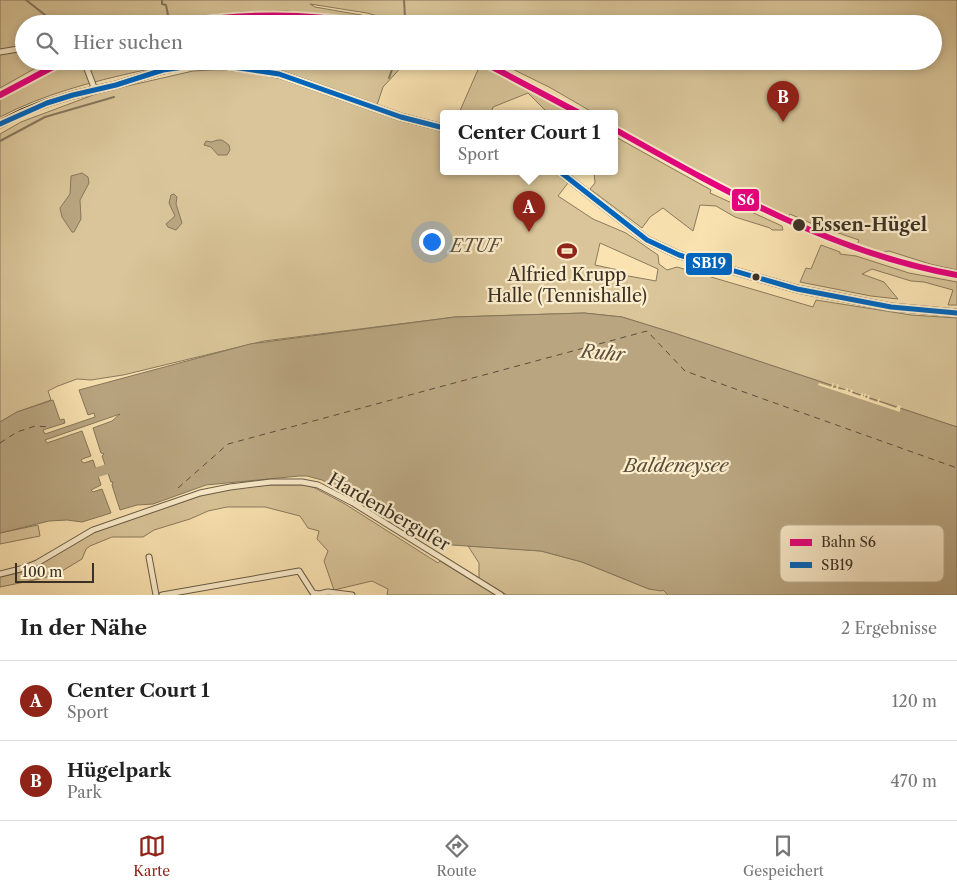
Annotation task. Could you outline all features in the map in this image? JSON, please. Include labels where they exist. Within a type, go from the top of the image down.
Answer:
[{"type":"main road","points":[[0,124],[47,103],[165,70]]},
{"type":"main road","points":[[253,70],[279,74],[401,117],[440,127]]},
{"type":"main road","points":[[564,175],[634,230],[668,251],[750,274],[791,288],[891,307],[957,313]]},
{"type":"street","points":[[0,52],[15,50]]},
{"type":"street","points":[[87,70],[95,90]]},
{"type":"street","name":"Hardenbergufer","points":[[0,574],[37,563],[93,530],[200,493],[271,482],[302,482],[318,485],[353,503],[501,595]]},
{"type":"street","points":[[149,557],[156,595]]},
{"type":"street","points":[[466,573],[470,567]]},
{"type":"street","points":[[162,595],[299,571],[313,593],[328,592],[352,595]]},
{"type":"green space","points":[[0,0],[957,0],[957,270],[889,251],[877,254],[856,247],[859,240],[790,214],[788,218],[694,170],[618,127],[618,110],[589,110],[514,70],[942,70],[942,15],[374,15],[310,4],[315,7],[361,15],[326,15],[287,11],[208,15],[15,15],[15,70],[32,70],[0,88]]},
{"type":"green space","points":[[52,70],[144,70],[86,84],[34,102],[0,117],[0,99]]},
{"type":"green space","name":"ETUF","points":[[234,70],[283,79],[440,130],[440,175],[558,175],[568,183],[558,196],[593,219],[626,233],[658,255],[659,264],[667,270],[677,267],[813,307],[816,300],[911,315],[957,318],[957,427],[622,317],[584,313],[455,317],[264,341],[123,375],[91,380],[77,379],[48,391],[51,400],[17,412],[0,422],[0,134],[21,122],[101,92],[193,71]],"holes":[[[600,243],[658,269],[656,281],[623,275],[623,271],[595,265]]]},
{"type":"green space","points":[[280,70],[399,70],[383,87],[377,105]]},
{"type":"green space","points":[[478,70],[491,70],[531,89],[568,110],[545,110],[528,93],[493,107],[492,110],[460,110]]},
{"type":"green space","points":[[618,138],[711,190],[710,193],[782,226],[783,230],[772,230],[735,217],[716,206],[700,205],[693,231],[663,208],[650,217],[642,228],[590,189],[595,183],[594,175],[618,175]]},
{"type":"green space","points":[[821,245],[840,252],[840,254],[856,256],[909,273],[957,282],[957,305],[948,305],[953,290],[924,282],[911,281],[872,269],[862,274],[884,282],[898,299],[871,296],[800,282],[806,268],[811,269]]},
{"type":"green space","points":[[306,485],[315,488],[345,504],[438,563],[440,561],[495,595],[387,595],[388,589],[372,581],[334,590],[324,561],[328,551],[317,539],[319,531],[308,528],[300,516],[265,507],[227,507],[208,511],[190,519],[154,530],[143,537],[112,537],[90,546],[86,549],[82,559],[62,571],[44,578],[0,587],[0,577],[26,571],[37,566],[91,533],[200,496],[231,488]]},
{"type":"green space","points":[[38,525],[40,536],[0,544],[0,533]]},
{"type":"green space","points":[[468,546],[541,551],[582,562],[649,589],[663,590],[668,595],[507,595],[479,579],[479,563]]},
{"type":"water","points":[[222,140],[229,145],[230,150],[227,155],[218,155],[211,147],[204,145],[206,141]]},
{"type":"water","points":[[82,173],[88,177],[89,183],[80,200],[81,219],[74,232],[72,232],[62,217],[60,208],[70,194],[71,176]]},
{"type":"water","points":[[174,194],[177,197],[176,204],[182,223],[176,230],[168,227],[166,224],[175,216],[169,203],[171,195]]},
{"type":"water","name":"Baldeneysee","points":[[584,313],[622,317],[957,427],[957,595],[668,595],[663,590],[649,589],[582,562],[541,551],[452,545],[322,480],[307,476],[206,485],[153,504],[137,505],[120,510],[112,485],[113,482],[111,482],[102,456],[104,454],[101,453],[93,428],[112,421],[120,414],[45,440],[47,443],[82,431],[91,456],[81,461],[84,463],[93,460],[101,485],[91,490],[93,492],[102,489],[111,513],[82,522],[67,520],[49,521],[0,533],[0,422],[17,412],[53,400],[60,420],[64,419],[65,423],[43,430],[45,434],[95,417],[94,413],[88,415],[79,390],[250,344],[455,317]]},
{"type":"pier","points":[[819,383],[831,387],[834,383],[833,388],[836,388],[837,384],[839,385],[838,389],[845,390],[848,388],[848,391],[850,392],[851,389],[853,390],[852,393],[860,396],[863,393],[863,397],[865,393],[865,397],[867,398],[870,395],[869,399],[877,402],[879,398],[879,402],[896,408],[898,405],[901,406],[900,412],[818,385]]},
{"type":"waterway","points":[[26,0],[45,15]]},
{"type":"waterway","points":[[162,0],[162,4],[166,5],[168,15]]},
{"type":"waterway","points":[[404,0],[405,15]]},
{"type":"waterway","points":[[389,78],[392,70]]},
{"type":"waterway","points":[[0,141],[45,117],[114,97]]},
{"type":"waterway","points":[[84,476],[118,466]]},
{"type":"ferry route","points":[[178,488],[228,444],[647,331],[685,371],[957,468]]},
{"type":"ferry route","points":[[0,443],[17,432],[35,426],[51,427]]},
{"type":"rail line","name":"S6","points":[[0,95],[47,70]]},
{"type":"rail line","name":"S6","points":[[498,70],[573,110]]},
{"type":"rail line","name":"S6","points":[[618,131],[780,217],[866,251],[911,265],[957,275]]},
{"type":"transit line","name":"SB19","points":[[0,124],[47,103],[116,85],[163,70]]},
{"type":"transit line","name":"SB19","points":[[252,70],[279,74],[401,117],[440,127]]},
{"type":"transit line","name":"SB19","points":[[564,175],[647,240],[679,255],[797,289],[891,307],[957,313]]},
{"type":"place","name":"Hügelpark","points":[[783,122]]},
{"type":"place","name":"Essen-Hügel","points":[[799,225]]},
{"type":"place","name":"Center Court 1","points":[[529,232]]},
{"type":"place","name":"Alfried Krupp Halle (Tennishalle)","points":[[567,251]]},
{"type":"water label","name":"Ruhr","points":[[603,353]]}]
